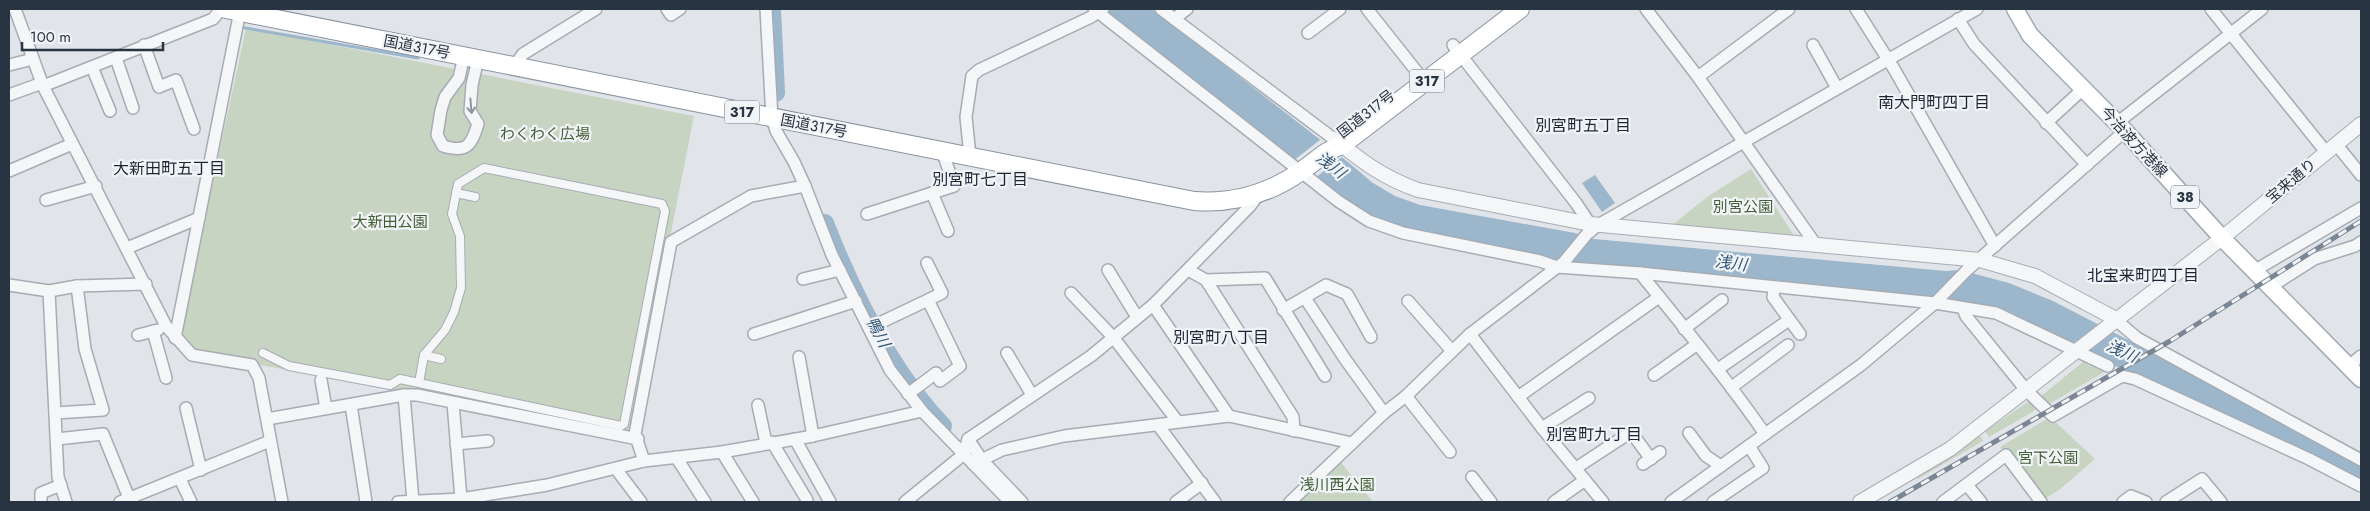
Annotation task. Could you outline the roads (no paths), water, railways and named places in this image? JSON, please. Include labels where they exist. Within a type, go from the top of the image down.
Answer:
[{"type":"highway","name":"国道317号","points":[[1457,50],[1500,9]]},
{"type":"highway","name":"国道317号","points":[[245,11],[772,118],[1194,201],[1214,203],[1259,194],[1303,170],[1457,50],[1520,9]]},
{"type":"main road","name":"今治波方港線","points":[[2016,9],[2030,35],[2121,127],[2222,238],[2254,271],[2355,361],[2361,379]]},
{"type":"street","points":[[15,9],[42,84],[167,327],[192,355],[252,365],[259,378],[282,502]]},
{"type":"street","points":[[9,95],[92,67],[213,19],[221,9]]},
{"type":"street","points":[[514,66],[523,54],[596,9]]},
{"type":"street","points":[[667,9],[671,15],[680,9]]},
{"type":"street","points":[[766,9],[772,118],[776,131],[794,162],[832,255],[890,370],[922,411],[964,454],[978,462],[1022,502]]},
{"type":"street","points":[[1160,9],[1336,144],[1392,181],[1418,190],[1592,228],[1980,260],[2035,276],[2116,320],[2137,338],[2361,460]]},
{"type":"street","points":[[1174,19],[1186,9]]},
{"type":"street","points":[[1308,33],[1340,9]]},
{"type":"street","points":[[1367,9],[1421,78]]},
{"type":"street","points":[[1646,9],[1698,77],[1816,245]]},
{"type":"street","points":[[1698,77],[1789,9]]},
{"type":"street","points":[[1856,9],[1995,246]]},
{"type":"street","points":[[1290,502],[1384,413],[1406,396],[1470,334],[1561,265],[1592,228],[1977,9]]},
{"type":"street","points":[[2211,9],[2230,34],[2331,148],[2361,175]]},
{"type":"street","points":[[1671,502],[1862,365],[1937,301],[1967,270],[2087,165],[2121,127],[2262,9]]},
{"type":"street","points":[[970,156],[966,117],[972,76],[980,70],[1099,10],[1303,170],[1338,201],[1385,228],[1561,265],[1774,288],[1937,301],[1963,308],[1996,313],[2108,366]]},
{"type":"street","points":[[176,338],[199,218],[245,11]]},
{"type":"street","points":[[1958,20],[1974,44],[2087,165]]},
{"type":"street","points":[[144,45],[159,87],[176,80],[194,130]]},
{"type":"street","points":[[1813,45],[1837,88]]},
{"type":"street","points":[[1457,50],[1576,203],[1592,228]]},
{"type":"street","points":[[471,57],[472,85],[470,111],[478,124],[473,141],[466,148],[454,150],[443,146],[437,135],[445,97],[471,57]]},
{"type":"street","points":[[116,58],[133,108]]},
{"type":"street","points":[[9,65],[33,59]]},
{"type":"street","points":[[92,67],[110,111]]},
{"type":"street","points":[[2046,122],[2083,88]]},
{"type":"street","name":"宝来通り","points":[[1860,502],[1950,449],[2222,238],[2361,124]]},
{"type":"street","points":[[9,172],[72,144]]},
{"type":"street","points":[[866,214],[954,186],[942,150]]},
{"type":"street","points":[[263,353],[290,366],[390,385],[400,379],[418,384],[621,426],[624,424],[665,211],[662,204],[484,168],[458,184],[452,214],[460,236],[461,288],[446,330],[424,356],[418,384]]},
{"type":"street","points":[[46,200],[96,186]]},
{"type":"street","points":[[644,461],[635,434],[671,242],[751,196],[805,186]]},
{"type":"street","points":[[456,193],[475,197]]},
{"type":"street","points":[[932,193],[948,231]]},
{"type":"street","points":[[905,502],[964,454],[968,439],[1091,356],[1154,304],[1250,206],[1259,194]]},
{"type":"street","points":[[2254,271],[2361,208]]},
{"type":"street","points":[[127,248],[199,218]]},
{"type":"street","points":[[2272,286],[2314,259],[2359,247]]},
{"type":"street","points":[[869,328],[942,293],[927,263]]},
{"type":"street","points":[[803,279],[840,270]]},
{"type":"street","points":[[1108,270],[1137,317]]},
{"type":"street","points":[[1188,270],[1206,280],[1294,417],[1294,431]]},
{"type":"street","points":[[1640,273],[1696,345],[1732,387],[1765,434]]},
{"type":"street","points":[[1206,280],[1265,278],[1325,376]]},
{"type":"street","points":[[9,285],[49,291],[77,286],[146,284]]},
{"type":"street","points":[[1283,310],[1326,285],[1347,294],[1371,337]]},
{"type":"street","points":[[55,413],[103,410],[85,349],[77,286]]},
{"type":"street","points":[[1774,288],[1773,297],[1800,334]]},
{"type":"street","points":[[49,291],[58,476],[66,502]]},
{"type":"street","points":[[1071,293],[1113,337],[1178,422]]},
{"type":"street","points":[[1518,397],[1659,297]]},
{"type":"street","points":[[1305,298],[1344,359],[1384,413]]},
{"type":"street","points":[[908,394],[936,373],[940,381],[960,366],[928,300]]},
{"type":"street","points":[[1684,329],[1722,300]]},
{"type":"street","points":[[754,334],[856,301]]},
{"type":"street","points":[[1408,301],[1452,351]]},
{"type":"street","points":[[1154,304],[1229,416]]},
{"type":"street","points":[[1963,308],[1966,316],[2026,390],[2054,416],[2122,376],[2135,379],[2309,459],[2361,486]]},
{"type":"street","points":[[1718,369],[1789,320]]},
{"type":"street","points":[[138,335],[167,327]]},
{"type":"street","points":[[153,331],[166,378]]},
{"type":"street","points":[[1470,334],[1542,428],[1603,502]]},
{"type":"street","points":[[1654,375],[1696,345]]},
{"type":"street","points":[[1732,387],[1788,345]]},
{"type":"street","points":[[1007,353],[1032,395]]},
{"type":"street","points":[[424,356],[441,359]]},
{"type":"street","points":[[799,357],[812,436]]},
{"type":"street","points":[[321,380],[326,408]]},
{"type":"street","points":[[266,419],[404,395],[417,395],[638,439]]},
{"type":"street","points":[[404,395],[413,501]]},
{"type":"street","points":[[1406,396],[1450,452]]},
{"type":"street","points":[[1542,428],[1589,398]]},
{"type":"street","points":[[453,403],[456,444],[454,500]]},
{"type":"street","points":[[351,405],[366,502]]},
{"type":"street","points":[[758,405],[769,442],[807,500]]},
{"type":"street","points":[[186,408],[201,470]]},
{"type":"street","points":[[398,502],[454,500],[547,485],[644,461],[722,452],[769,442],[812,436],[922,411]]},
{"type":"street","points":[[978,462],[1002,450],[1064,436],[1229,416],[1352,443]]},
{"type":"street","points":[[1158,425],[1215,502]]},
{"type":"street","points":[[1576,468],[1631,432],[1651,458]]},
{"type":"street","points":[[1689,433],[1706,456],[1722,466]]},
{"type":"street","points":[[57,438],[103,434],[132,499],[270,441]]},
{"type":"street","points":[[795,439],[830,502]]},
{"type":"street","points":[[968,439],[978,462],[1010,502]]},
{"type":"street","points":[[456,444],[488,441]]},
{"type":"street","points":[[1713,502],[1763,468],[1748,446]]},
{"type":"street","points":[[722,452],[753,502]]},
{"type":"street","points":[[1944,502],[2006,455],[2042,502]]},
{"type":"street","points":[[676,457],[705,502]]},
{"type":"street","points":[[616,469],[641,502]]},
{"type":"street","points":[[1472,477],[1491,502]]},
{"type":"street","points":[[180,479],[191,502]]},
{"type":"street","points":[[2166,502],[2202,479],[2221,502]]},
{"type":"street","points":[[1554,502],[1585,480]]},
{"type":"street","points":[[1176,502],[1202,483]]},
{"type":"street","points":[[41,502],[41,493],[61,485]]},
{"type":"street","points":[[1967,485],[1981,502]]},
{"type":"street","points":[[2123,502],[2132,496],[2146,502]]},
{"type":"water","name":"浅川","points":[[1098,9],[1152,9],[1331,148],[1373,183],[1395,196],[1420,205],[1575,233],[1594,239],[1946,271],[1960,270],[2009,283],[2053,301],[2240,398],[2270,418],[2361,464],[2361,485],[2107,362],[2008,311],[1946,302],[1573,263],[1400,229],[1376,220],[1344,200]]},
{"type":"water","points":[[1595,175],[1615,203],[1602,212],[1582,183]]},
{"type":"waterway","name":"鴨川","points":[[772,9],[776,93]]},
{"type":"waterway","points":[[240,27],[418,58]]},
{"type":"waterway","name":"鴨川","points":[[825,223],[860,303],[890,356],[924,405],[943,426]]},
{"type":"railway","points":[[1890,502],[2170,341],[2361,221]]},
{"type":"district","name":"南大門町四丁目","points":[[1934,102]]},
{"type":"district","name":"別宮町五丁目","points":[[1583,125]]},
{"type":"district","name":"大新田町五丁目","points":[[169,168]]},
{"type":"district","name":"別宮町七丁目","points":[[980,179]]},
{"type":"district","name":"北宝来町四丁目","points":[[2143,275]]},
{"type":"district","name":"別宮町八丁目","points":[[1221,337]]},
{"type":"district","name":"別宮町九丁目","points":[[1594,434]]},
{"type":"park label","name":"わくわく広場","points":[[545,134]]},
{"type":"park label","name":"別宮公園","points":[[1743,207]]},
{"type":"park label","name":"大新田公園","points":[[390,222]]},
{"type":"park label","name":"宮下公園","points":[[2048,458]]},
{"type":"park label","name":"浅川西公園","points":[[1337,485]]}]
